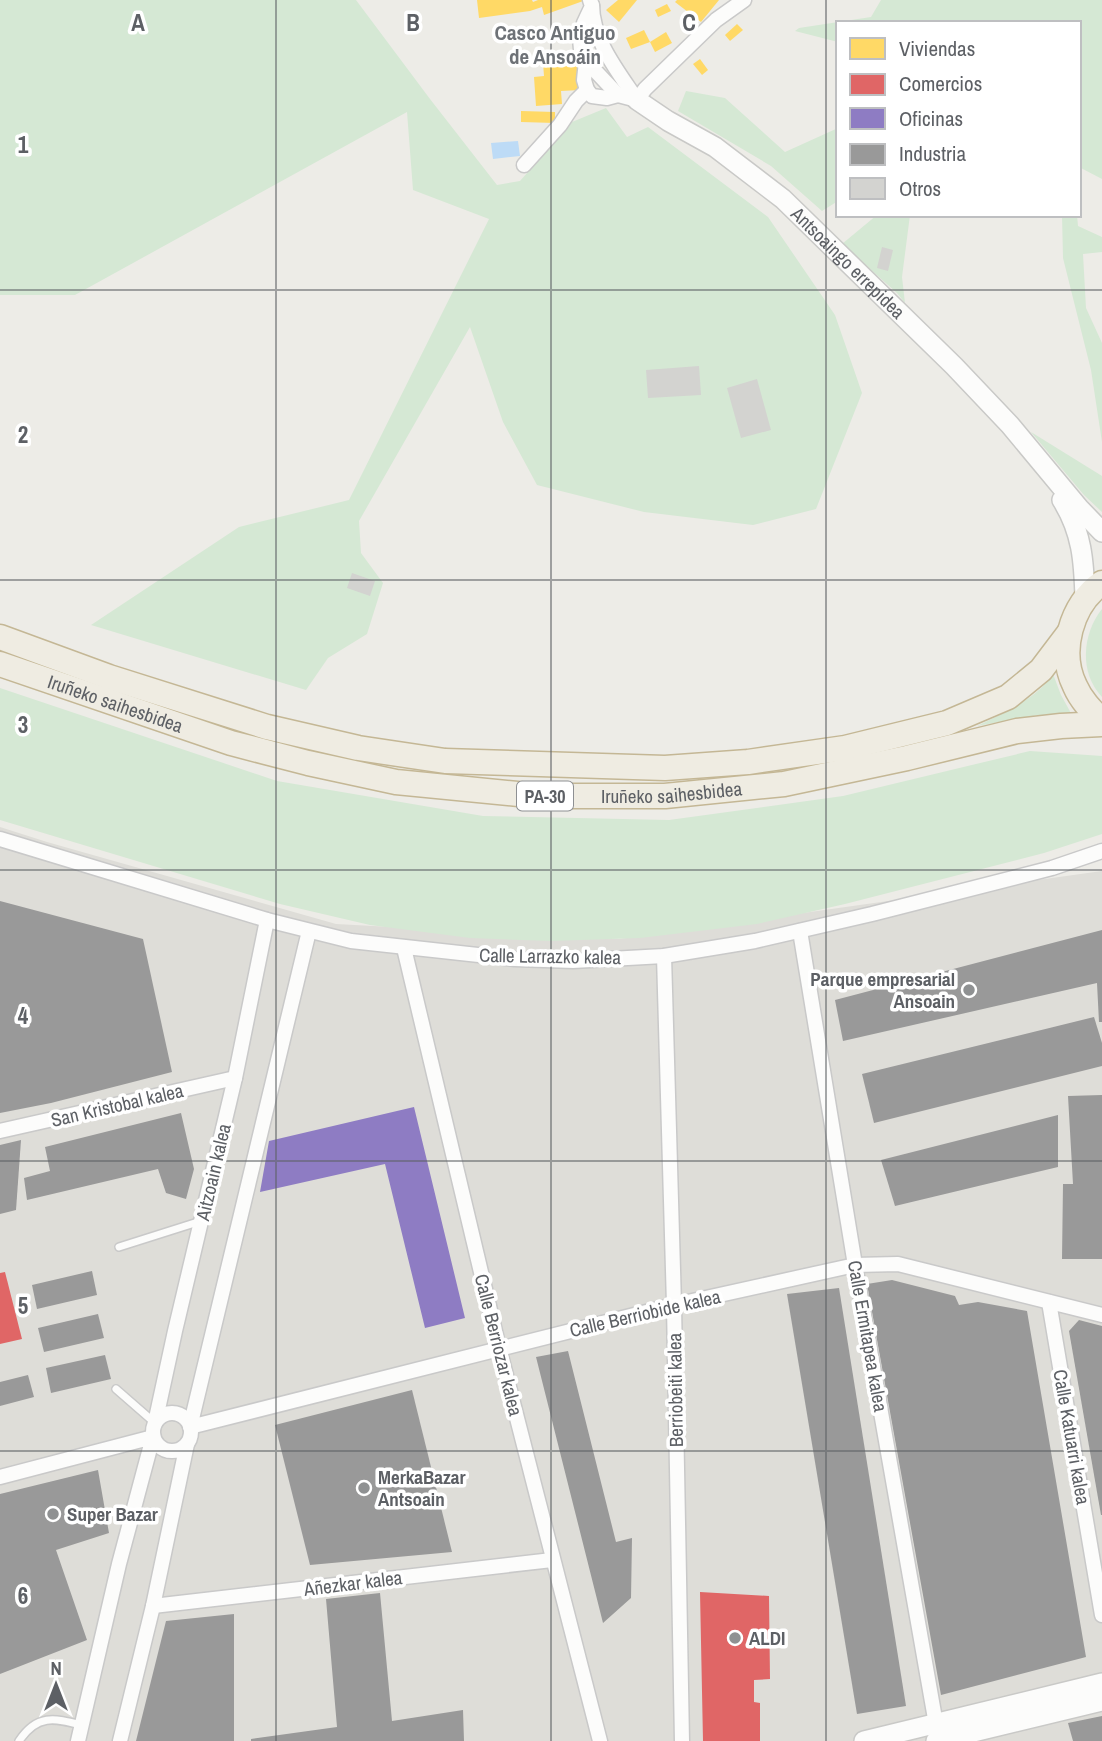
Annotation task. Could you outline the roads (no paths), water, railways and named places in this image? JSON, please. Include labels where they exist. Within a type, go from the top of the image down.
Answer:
[{"type":"highway","name":"PA-30","points":[[1093,591],[1075,615],[1069,633],[1067,659],[1073,684],[1087,707],[1102,722]]},
{"type":"highway","name":"Iruñeko saihesbidea","points":[[0,637],[109,677],[267,727],[358,748],[445,761],[664,768],[748,762],[845,748],[947,723],[1008,697],[1041,670],[1069,633]]},
{"type":"highway","name":"Iruñeko saihesbidea","points":[[0,664],[231,743],[308,764],[396,782],[538,796],[665,796],[784,784],[908,758],[1017,731],[1102,722]]},
{"type":"street","points":[[593,2],[580,38],[586,61],[584,80],[587,90],[592,96],[628,98],[645,89],[716,20],[744,0]]},
{"type":"street","points":[[593,2],[593,19],[603,48],[628,98]]},
{"type":"street","points":[[586,61],[628,98]]},
{"type":"street","points":[[524,165],[587,90]]},
{"type":"street","name":"Antsoaingo errepidea","points":[[628,98],[715,148],[783,199],[954,366],[1010,425],[1102,532]]},
{"type":"street","name":"Antsoaingo errepidea","points":[[1034,454],[1072,515],[1093,591]]},
{"type":"street","name":"Calle Larrazko kalea","points":[[0,839],[267,920],[351,942],[515,959],[573,961],[664,956],[755,941],[1052,868],[1102,851]]},
{"type":"street","name":"Aitzoain kalea","points":[[78,1741],[119,1564],[154,1430],[235,1078],[267,920]]},
{"type":"street","name":"Aitzoain kalea","points":[[190,1427],[309,931]]},
{"type":"street","name":"Calle Ermitapea kalea","points":[[800,931],[855,1265],[938,1736]]},
{"type":"street","name":"Calle Berriozar kalea","points":[[404,948],[499,1348],[600,1741]]},
{"type":"street","name":"Berriobeiti kalea","points":[[664,956],[682,1741]]},
{"type":"street","name":"San Kristobal kalea","points":[[0,1131],[235,1078]]},
{"type":"street","name":"Calle Berriobide kalea","points":[[190,1427],[674,1305],[855,1265],[898,1264],[1102,1315]]},
{"type":"street","name":"Calle Katuarri kalea","points":[[1049,1301],[1102,1615]]},
{"type":"street","points":[[0,1477],[154,1430],[164,1415],[177,1413],[187,1421],[190,1439],[183,1448],[171,1451],[159,1447],[154,1430]]},
{"type":"street","points":[[120,1741],[153,1606],[187,1444]]},
{"type":"street","name":"Añezkar kalea","points":[[153,1606],[552,1560]]},
{"type":"street","points":[[938,1736],[1102,1683]]},
{"type":"street","points":[[864,1741],[938,1736],[1102,1701]]},
{"type":"lane","points":[[119,1247],[201,1221]]},
{"type":"lane","points":[[116,1389],[154,1430]]},
{"type":"lane","points":[[19,1741],[38,1721],[58,1719],[81,1725]]},
{"type":"water","points":[[518,141],[520,156],[493,159],[491,143]]},
{"type":"place","name":"Parque empresarial Ansoain","points":[[969,990]]},
{"type":"place","name":"MerkaBazar Antsoain","points":[[364,1488]]},
{"type":"place","name":"Super Bazar","points":[[53,1514]]},
{"type":"place","name":"ALDI","points":[[735,1638]]},
{"type":"district","name":"Casco Antiguo de Ansoáin","points":[[555,44]]}]
